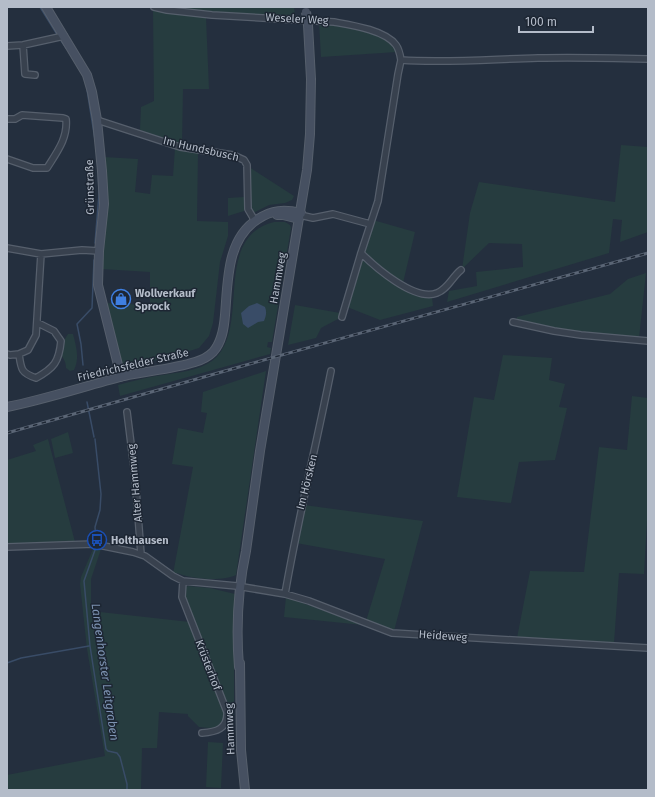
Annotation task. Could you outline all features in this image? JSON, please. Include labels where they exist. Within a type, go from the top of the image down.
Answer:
[{"type":"main road","name":"Grünstraße","points":[[46,7],[87,75],[92,92],[97,120],[104,204],[99,251],[98,285],[120,377]]},
{"type":"main road","name":"Hammweg","points":[[245,790],[241,750],[239,668],[243,567],[259,458],[307,170],[310,134],[311,79],[306,10]]},
{"type":"main road","points":[[257,219],[283,215],[300,216]]},
{"type":"main road","name":"Friedrichsfelder Straße","points":[[7,407],[29,403],[120,377],[202,360],[212,352],[219,342],[223,330],[231,259],[237,242],[245,229],[257,219]]},
{"type":"street","name":"Weseler Weg","points":[[154,7],[212,15],[346,24],[368,29],[390,39],[399,51],[401,60]]},
{"type":"street","points":[[7,46],[23,45],[64,36]]},
{"type":"street","points":[[23,45],[25,74],[35,75]]},
{"type":"street","points":[[342,317],[378,201],[401,60],[495,60],[539,58],[648,59]]},
{"type":"street","points":[[7,119],[15,119],[22,115],[63,118],[66,119],[67,126],[63,142],[48,168],[33,168],[7,159]]},
{"type":"street","name":"Im Hundsbusch","points":[[97,120],[180,147],[233,155],[244,160],[247,165],[248,209],[257,219]]},
{"type":"street","points":[[300,216],[313,218],[333,214],[370,224]]},
{"type":"street","points":[[7,248],[41,254],[82,250],[99,251]]},
{"type":"street","points":[[361,253],[379,270],[394,280],[413,290],[425,294],[431,295],[442,290],[461,270]]},
{"type":"street","points":[[7,354],[19,354],[28,350],[36,335],[38,323],[38,286],[41,254]]},
{"type":"street","points":[[513,322],[581,335],[648,341]]},
{"type":"street","points":[[19,354],[21,368],[26,375],[36,378],[49,371],[60,355],[62,341],[54,331],[38,323]]},
{"type":"street","name":"Im Hörsken","points":[[285,594],[294,542],[315,452],[331,371]]},
{"type":"street","name":"Alter Hammweg","points":[[127,412],[135,476],[141,554]]},
{"type":"street","points":[[7,547],[94,544],[141,554],[173,576],[184,581]]},
{"type":"street","name":"Heideweg","points":[[184,581],[243,587],[285,594],[309,601],[392,632],[648,648]]},
{"type":"street","name":"Krüsterhof","points":[[184,581],[182,597],[227,712],[226,722],[220,729],[202,733]]},
{"type":"green space","points":[[165,7],[294,7],[295,15],[214,13]]},
{"type":"green space","points":[[153,10],[206,17],[209,89],[183,89],[182,144],[140,130],[141,107],[154,101]]},
{"type":"green space","points":[[319,22],[367,31],[389,40],[397,52],[321,57]]},
{"type":"green space","points":[[621,145],[648,147],[648,232],[620,242],[622,220],[613,219],[609,253],[447,302],[449,291],[477,286],[476,272],[523,267],[522,244],[489,243],[462,269],[470,213],[479,182],[615,202]]},
{"type":"green space","points":[[175,148],[198,153],[197,221],[228,222],[228,236],[220,262],[213,323],[209,336],[199,348],[167,358],[121,367],[104,303],[150,305],[150,272],[101,269],[104,157],[138,159],[135,192],[150,194],[152,175],[173,176]]},
{"type":"green space","points":[[249,167],[294,196],[292,200],[285,203],[269,205],[253,213],[250,197]]},
{"type":"green space","points":[[244,197],[244,211],[228,216],[228,198]]},
{"type":"green space","points":[[373,220],[415,232],[403,283],[375,263],[364,252]]},
{"type":"green space","points":[[274,222],[285,222],[290,225],[291,228],[272,342],[268,342],[267,347],[271,348],[270,354],[120,396],[118,385],[195,369],[212,361],[224,347],[230,328],[237,265],[243,246],[255,231]]},
{"type":"green space","points":[[362,257],[412,293],[432,297],[433,306],[380,320],[347,307]]},
{"type":"green space","points":[[646,273],[639,338],[556,329],[517,320],[517,317],[610,294],[628,279]]},
{"type":"green space","points":[[295,305],[340,313],[338,319],[321,328],[316,338],[288,345]]},
{"type":"green space","points":[[68,334],[73,334],[77,352],[76,366],[74,370],[70,371],[66,368],[62,356],[63,344]]},
{"type":"green space","points":[[503,355],[552,358],[549,380],[565,384],[559,407],[567,408],[555,460],[519,462],[511,503],[457,497],[474,397],[494,400]]},
{"type":"green space","points":[[266,371],[236,575],[223,578],[206,579],[177,573],[175,575],[173,574],[193,467],[172,464],[178,428],[203,433],[207,413],[201,412],[203,392]]},
{"type":"green space","points":[[632,396],[648,398],[648,504],[644,574],[619,573],[614,643],[517,638],[530,571],[584,572],[599,447],[627,450]]},
{"type":"green space","points":[[68,432],[73,453],[55,458],[51,439]]},
{"type":"green space","points":[[48,439],[75,542],[7,545],[7,460],[36,451],[33,445]]},
{"type":"green space","points":[[304,505],[423,521],[394,631],[366,621],[385,559],[296,543]]},
{"type":"green space","points":[[93,549],[101,549],[91,579],[91,611],[190,622],[225,714],[224,720],[210,731],[210,728],[199,727],[188,716],[188,714],[159,712],[157,748],[142,748],[141,790],[7,790],[7,775],[105,756],[87,649],[80,584],[81,577]]},
{"type":"green space","points":[[188,586],[210,588],[235,594],[234,728],[223,728],[228,721],[184,595],[185,588]]},
{"type":"green space","points":[[286,597],[363,625],[284,617]]},
{"type":"green space","points":[[208,742],[223,743],[221,788],[206,787]]},
{"type":"water","points":[[257,303],[265,307],[265,319],[264,321],[258,322],[248,328],[243,324],[241,313],[249,306]]},
{"type":"waterway","name":"Langenhorster Leitgraben","points":[[40,7],[58,36]]},
{"type":"waterway","name":"Langenhorster Leitgraben","points":[[60,39],[66,48]]},
{"type":"waterway","name":"Langenhorster Leitgraben","points":[[87,90],[95,140]]},
{"type":"waterway","name":"Langenhorster Leitgraben","points":[[95,243],[99,194],[98,167]]},
{"type":"waterway","name":"Langenhorster Leitgraben","points":[[83,365],[77,324],[92,308],[94,260]]},
{"type":"waterway","name":"Langenhorster Leitgraben","points":[[87,402],[94,437]]},
{"type":"waterway","name":"Langenhorster Leitgraben","points":[[95,439],[101,494],[100,510],[95,527],[96,540]]},
{"type":"waterway","name":"Langenhorster Leitgraben","points":[[95,550],[84,581],[90,646],[106,749],[117,753],[120,757],[127,784],[127,790]]},
{"type":"waterway","points":[[7,663],[21,658],[89,646]]},
{"type":"railway","points":[[7,433],[648,253]]},
{"type":"place","name":"Wollverkauf Sprock","points":[[121,299]]},
{"type":"place","name":"Holthausen","points":[[97,540]]}]
